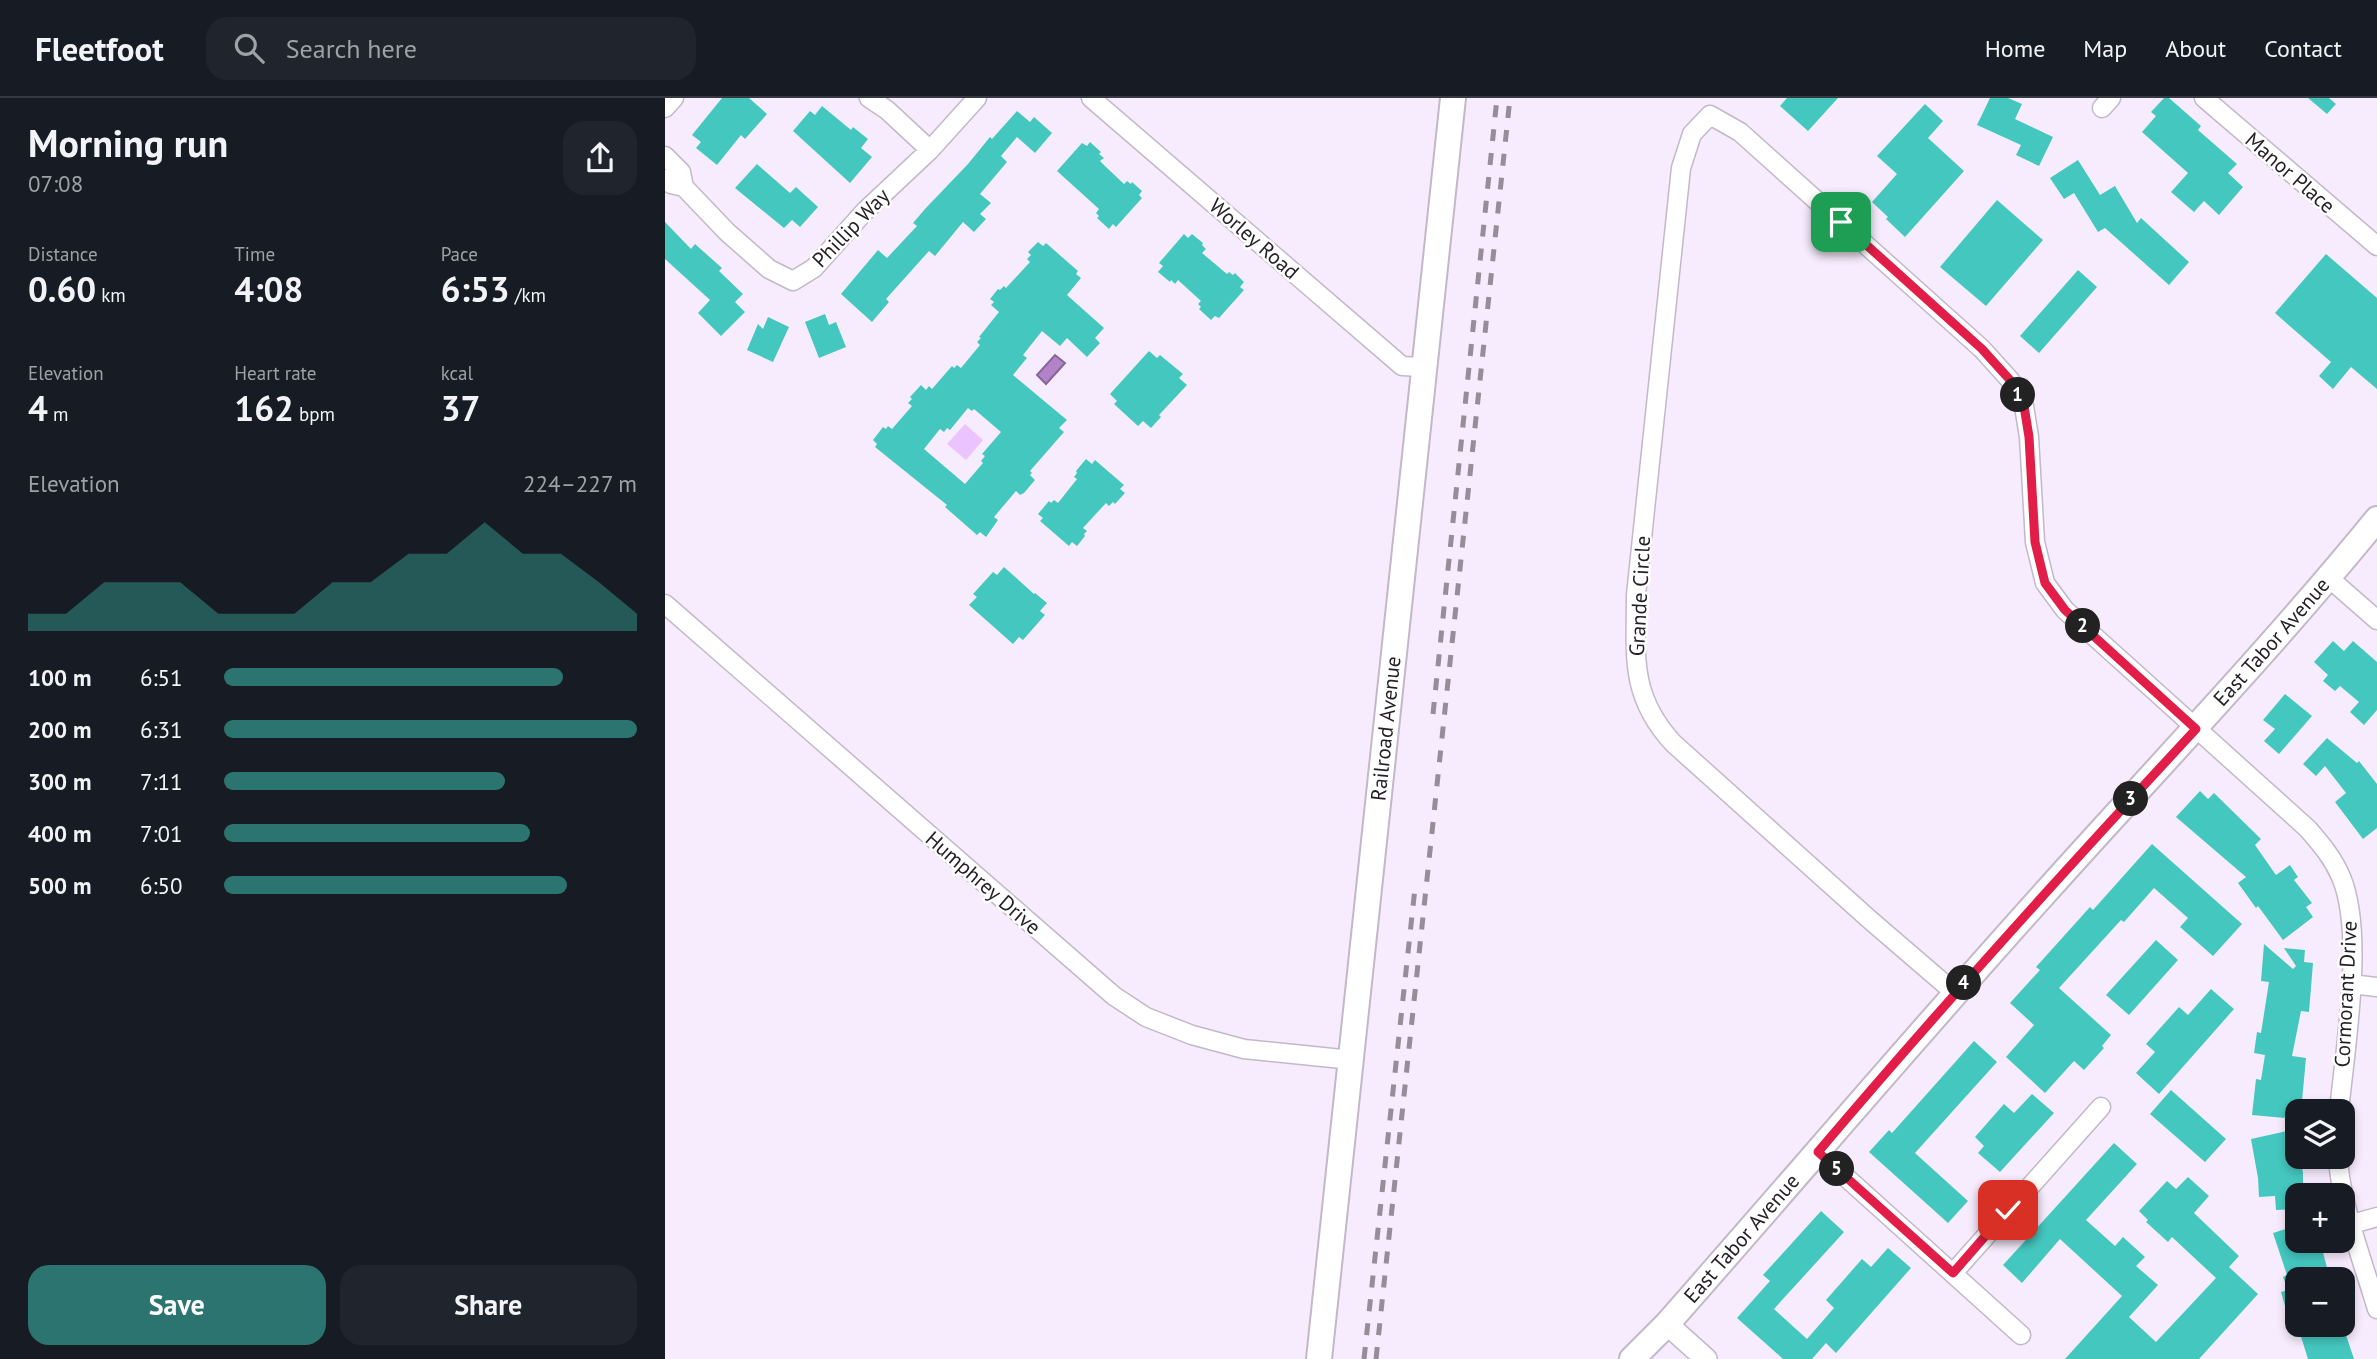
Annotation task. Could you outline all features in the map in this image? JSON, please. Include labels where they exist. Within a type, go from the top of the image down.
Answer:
[{"type":"main road","name":"Railroad Avenue","points":[[1319,1359],[1453,98]]},
{"type":"main road","name":"East Tabor Avenue","points":[[1632,1359],[1667,1324],[1955,993],[2196,729],[2329,578],[2377,519]]},
{"type":"street","points":[[665,108],[674,98]]},
{"type":"street","points":[[869,98],[887,110],[930,150]]},
{"type":"street","name":"Phillip Way","points":[[665,156],[681,172],[684,187],[727,232],[769,269],[793,281],[814,268],[865,211],[930,150],[977,98]]},
{"type":"street","name":"Worley Road","points":[[1091,98],[1402,366],[1423,367]]},
{"type":"street","name":"Manor Place","points":[[2204,98],[2377,246]]},
{"type":"street","name":"Grande Circle","points":[[1955,993],[1868,919],[1673,743],[1657,726],[1640,685],[1636,665],[1636,595],[1681,168],[1692,134],[1709,106],[1982,349],[2010,380],[2024,406],[2029,437],[2035,542],[2045,583],[2065,610],[2196,729]]},
{"type":"street","name":"Phillip Way","points":[[665,178],[671,184],[684,187]]},
{"type":"street","points":[[2329,578],[2377,620]]},
{"type":"street","name":"Humphrey Drive","points":[[665,604],[1114,996],[1146,1017],[1192,1035],[1244,1049],[1352,1060]]},
{"type":"street","name":"Cormorant Drive","points":[[2196,729],[2308,829],[2327,850],[2342,878],[2352,916],[2350,985],[2340,1099]]},
{"type":"street","points":[[2350,985],[2377,987]]},
{"type":"street","points":[[1953,1273],[2101,1107]]},
{"type":"street","points":[[1818,1152],[2021,1335]]},
{"type":"street","points":[[2355,1223],[2377,1217]]},
{"type":"street","points":[[2355,1234],[2377,1309]]},
{"type":"street","points":[[1667,1324],[1706,1359]]},
{"type":"shaded area","points":[[1055,355],[1065,363],[1046,384],[1037,375]]},
{"type":"shaded area","points":[[965,424],[983,440],[966,460],[947,444]]},
{"type":"building","points":[[722,98],[749,98],[767,114],[745,139],[741,135],[717,165],[696,148],[701,142],[692,135]]},
{"type":"building","points":[[1787,98],[1838,98],[1808,131],[1780,106]]},
{"type":"building","points":[[1990,98],[2008,98],[2022,104],[2015,119],[2053,137],[2039,166],[2016,155],[2021,145],[1977,125]]},
{"type":"building","points":[[2164,98],[2169,98],[2201,126],[2198,130],[2237,164],[2228,173],[2243,187],[2219,215],[2204,201],[2194,212],[2171,192],[2188,173],[2142,132],[2156,116],[2151,112]]},
{"type":"building","points":[[2308,98],[2329,98],[2336,104],[2327,114]]},
{"type":"building","points":[[1925,104],[1943,121],[1928,138],[1964,171],[1905,237],[1872,202],[1897,174],[1877,156]]},
{"type":"building","points":[[822,106],[851,130],[853,127],[868,139],[861,148],[872,157],[850,183],[793,131],[810,111],[815,115]]},
{"type":"building","points":[[1017,111],[1030,122],[1034,117],[1052,133],[1035,153],[1017,137],[1001,156],[1007,162],[980,194],[991,203],[980,214],[986,219],[974,232],[963,222],[935,256],[929,251],[886,299],[889,302],[872,322],[841,294],[878,250],[887,258],[917,226],[913,223],[925,209]]},
{"type":"building","points":[[1090,142],[1101,152],[1099,154],[1104,158],[1100,161],[1124,184],[1127,181],[1131,184],[1132,182],[1142,191],[1139,195],[1142,198],[1116,227],[1113,224],[1109,229],[1097,218],[1099,209],[1057,171],[1082,143],[1087,146]]},
{"type":"building","points":[[2078,160],[2100,195],[2115,186],[2137,223],[2141,218],[2189,262],[2169,285],[2105,228],[2098,232],[2074,193],[2064,199],[2050,178]]},
{"type":"building","points":[[757,164],[790,193],[796,187],[818,207],[800,227],[792,220],[784,228],[735,188]]},
{"type":"building","points":[[1997,200],[2043,240],[1986,306],[1940,267]]},
{"type":"building","points":[[665,222],[691,249],[695,244],[722,268],[719,271],[743,294],[735,302],[745,312],[721,336],[698,313],[710,300],[665,259]]},
{"type":"building","points":[[1184,234],[1188,238],[1192,234],[1203,243],[1206,249],[1202,253],[1227,274],[1235,273],[1244,282],[1240,287],[1244,290],[1219,318],[1215,316],[1211,320],[1199,309],[1201,307],[1198,304],[1201,301],[1178,280],[1175,284],[1171,280],[1170,282],[1158,272],[1163,266],[1159,263]]},
{"type":"building","points":[[1038,242],[1043,246],[1046,243],[1078,271],[1076,274],[1081,278],[1067,295],[1104,328],[1095,338],[1100,343],[1087,357],[1067,338],[1060,346],[1042,331],[1023,355],[1027,358],[1013,375],[1067,420],[1059,428],[1064,432],[1030,471],[1035,480],[1024,493],[1020,495],[1016,491],[994,517],[998,520],[986,537],[980,532],[977,535],[945,507],[947,505],[875,447],[877,444],[873,440],[883,427],[892,429],[912,406],[908,403],[912,399],[910,397],[921,385],[926,390],[929,386],[932,389],[952,366],[961,368],[980,345],[977,342],[981,338],[979,337],[999,312],[991,305],[994,302],[990,299],[998,289],[1004,286],[1006,288],[1030,262],[1027,259],[1031,255],[1028,252]],"holes":[[[968,408],[972,411],[974,409],[1001,432],[982,454],[985,456],[981,461],[983,463],[965,484],[924,449],[940,429],[944,432],[947,428],[950,430]]]},
{"type":"building","points":[[2326,254],[2377,298],[2377,389],[2351,367],[2333,389],[2319,376],[2331,362],[2275,313]]},
{"type":"building","points":[[2078,270],[2097,287],[2039,353],[2020,336]]},
{"type":"building","points":[[825,314],[829,325],[836,322],[846,347],[819,358],[805,322]]},
{"type":"building","points":[[768,317],[789,327],[773,362],[747,350],[758,324],[763,329]]},
{"type":"building","points":[[1149,351],[1157,358],[1160,355],[1183,374],[1179,378],[1187,385],[1159,415],[1161,417],[1151,428],[1143,421],[1138,426],[1114,404],[1117,401],[1110,394]]},
{"type":"building","points":[[1086,459],[1092,464],[1095,460],[1124,485],[1120,489],[1125,493],[1115,504],[1113,502],[1109,506],[1106,503],[1083,528],[1087,531],[1077,546],[1072,542],[1069,546],[1040,521],[1043,518],[1038,514],[1049,501],[1058,503],[1077,479],[1074,477],[1076,471]]},
{"type":"building","points":[[1004,567],[1047,603],[1040,611],[1045,615],[1023,640],[1019,637],[1013,644],[969,605],[977,597],[973,594],[993,572],[997,575]]},
{"type":"building","points":[[2333,641],[2344,651],[2353,641],[2377,662],[2377,710],[2364,725],[2350,712],[2359,702],[2340,686],[2335,691],[2323,681],[2328,675],[2314,662]]},
{"type":"building","points":[[2285,694],[2312,716],[2279,754],[2264,741],[2275,729],[2263,720]]},
{"type":"building","points":[[2327,738],[2357,763],[2359,761],[2377,784],[2377,828],[2363,839],[2335,802],[2346,793],[2325,766],[2316,776],[2303,764]]},
{"type":"building","points":[[2200,791],[2208,799],[2214,793],[2261,839],[2255,845],[2276,875],[2290,865],[2298,877],[2294,880],[2312,903],[2306,907],[2313,917],[2283,940],[2238,883],[2246,877],[2176,817]]},
{"type":"building","points":[[2152,844],[2242,924],[2213,956],[2180,927],[2188,918],[2154,888],[2059,988],[2111,1035],[2102,1046],[2104,1048],[2084,1070],[2074,1061],[2045,1093],[2006,1057],[2034,1025],[2010,1003],[2040,970],[2036,967],[2090,907],[2093,910]]},
{"type":"building","points":[[2156,940],[2178,960],[2129,1015],[2106,995]]},
{"type":"building","points":[[2264,944],[2293,969],[2296,966],[2284,948],[2305,950],[2304,962],[2313,963],[2309,1012],[2301,1011],[2292,1056],[2306,1058],[2302,1099],[2285,1099],[2285,1118],[2252,1115],[2256,1079],[2261,1080],[2265,1055],[2254,1053],[2257,1032],[2261,1033],[2269,982],[2261,981]]},
{"type":"building","points":[[2211,989],[2234,1009],[2159,1094],[2136,1073],[2155,1052],[2146,1044],[2179,1007],[2188,1015]]},
{"type":"building","points":[[1974,1041],[1997,1062],[1915,1153],[1968,1201],[1948,1223],[1869,1152],[1889,1130],[1892,1133]]},
{"type":"building","points":[[2171,1090],[2226,1139],[2205,1162],[2150,1114]]},
{"type":"building","points":[[2032,1094],[2054,1113],[2000,1172],[1978,1153],[1984,1146],[1975,1137],[2004,1104],[2014,1113]]},
{"type":"building","points":[[2285,1131],[2285,1169],[2302,1169],[2303,1183],[2285,1183],[2285,1210],[2276,1210],[2275,1196],[2259,1197],[2251,1139]]},
{"type":"building","points":[[2114,1143],[2137,1164],[2086,1220],[2115,1246],[2123,1237],[2145,1257],[2136,1266],[2158,1285],[2129,1317],[2156,1342],[2216,1278],[2172,1237],[2168,1242],[2146,1222],[2148,1220],[2139,1211],[2167,1181],[2176,1189],[2188,1177],[2209,1196],[2194,1213],[2239,1256],[2229,1267],[2258,1294],[2199,1359],[2065,1359],[2122,1296],[2060,1239],[2022,1283],[2003,1265]]},
{"type":"building","points":[[1821,1211],[1844,1232],[1774,1309],[1807,1339],[1834,1308],[1826,1300],[1862,1259],[1871,1267],[1888,1248],[1911,1268],[1836,1353],[1826,1343],[1812,1359],[1783,1359],[1737,1318],[1770,1281],[1763,1275]]},
{"type":"building","points":[[2285,1229],[2285,1253],[2323,1253],[2327,1267],[2285,1269],[2273,1233]]},
{"type":"building","points":[[2301,1337],[2347,1337],[2354,1359],[2308,1359]]},
{"type":"railway","points":[[1433,714],[1497,98]]},
{"type":"railway","points":[[1376,1359],[1510,98]]},
{"type":"railway","points":[[1364,1359],[1415,888]]},
{"type":"route","points":[[1841,222],[1982,349],[2010,380],[2024,406],[2029,437],[2035,542],[2045,583],[2065,610],[2196,729],[1955,993],[1818,1152],[1953,1273],[2008,1210]]}]
